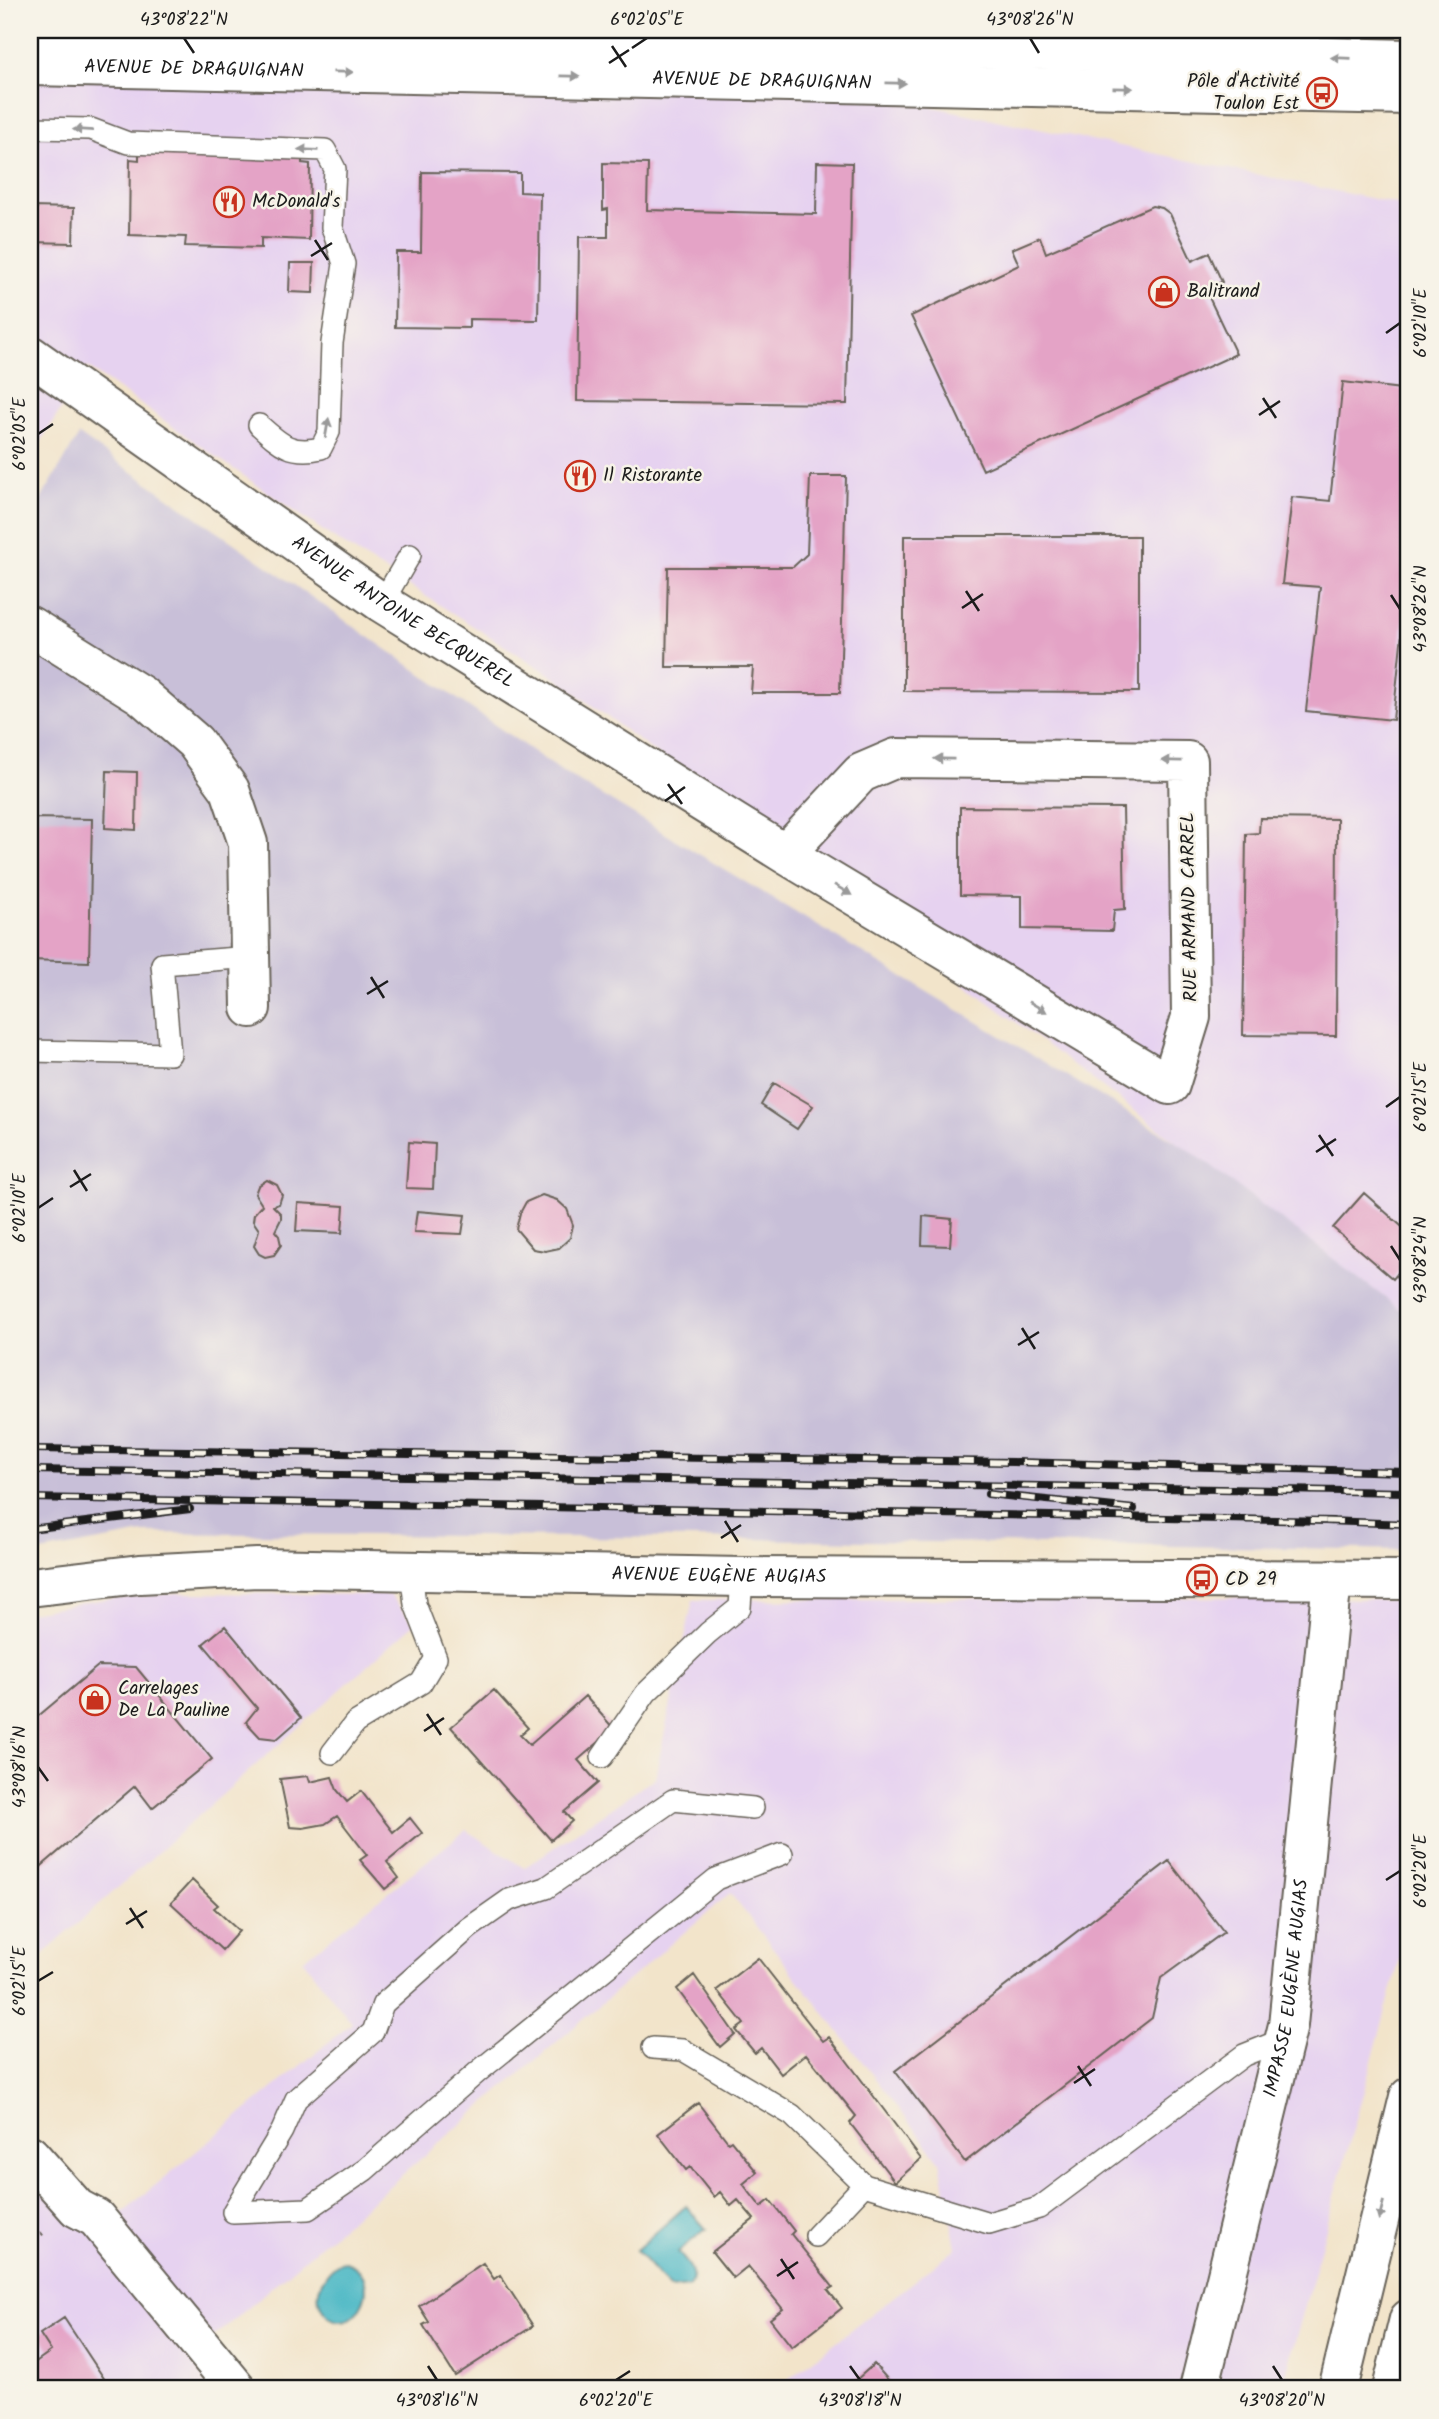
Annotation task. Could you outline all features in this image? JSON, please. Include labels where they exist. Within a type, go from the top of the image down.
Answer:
[{"type":"main road","name":"AVENUE DE DRAGUIGNAN","points":[[30,33],[1409,59]]},
{"type":"main road","name":"AVENUE DE DRAGUIGNAN","points":[[30,66],[1409,95]]},
{"type":"main road","name":"AVENUE ANTOINE BECQUEREL","points":[[30,355],[382,603],[785,855]]},
{"type":"main road","points":[[30,626],[141,695],[195,742],[230,790],[248,843],[251,1008]]},
{"type":"main road","name":"RUE ARMAND CARREL","points":[[896,758],[1188,761],[1191,1017],[1170,1085],[820,875],[785,855],[861,774],[896,758]]},
{"type":"main road","name":"AVENUE EUGÈNE AUGIAS","points":[[30,1587],[140,1574],[257,1568],[742,1577],[1409,1580]]},
{"type":"main road","name":"IMPASSE EUGÈNE AUGIAS","points":[[1199,2389],[1288,2025],[1332,1579]]},
{"type":"main road","points":[[1338,2389],[1409,2097]]},
{"type":"main road","points":[[30,2155],[77,2208],[96,2218],[237,2389]]},
{"type":"main road","points":[[1392,2389],[1409,2319]]},
{"type":"lane","points":[[30,128],[91,129],[128,143],[325,150],[335,169],[332,227],[344,264],[332,343],[329,432],[321,448],[306,452],[281,445],[259,425]]},
{"type":"lane","points":[[382,603],[410,555]]},
{"type":"lane","points":[[30,1051],[170,1054],[162,964],[250,957]]},
{"type":"lane","points":[[332,1753],[355,1723],[421,1683],[436,1658],[415,1604],[411,1571]]},
{"type":"lane","points":[[602,1757],[646,1693],[708,1633],[740,1607],[742,1577]]},
{"type":"lane","points":[[752,1808],[673,1800],[546,1888],[509,1900],[469,1928],[383,2004],[373,2032],[296,2099],[282,2131],[233,2212],[308,2209],[365,2170],[480,2071],[716,1878],[782,1854]]},
{"type":"lane","points":[[653,2048],[683,2050],[792,2115],[864,2185],[989,2223],[1039,2208],[1244,2056],[1284,2039]]},
{"type":"lane","points":[[816,2236],[864,2185]]},
{"type":"shaded area","points":[[30,66],[881,96],[1407,206],[1409,1316],[554,677],[335,539],[87,367],[30,459]]},
{"type":"shaded area","points":[[79,435],[561,771],[1188,1149],[1409,1316],[1409,1550],[689,1538],[143,1533],[30,1554],[30,518]]},
{"type":"shaded area","points":[[178,1593],[390,1595],[414,1624],[30,1966],[30,1612],[99,1600]]},
{"type":"shaded area","points":[[1305,1597],[1409,1601],[1409,1926],[1282,2389],[776,2389],[956,2248],[940,2161],[730,1893],[195,2353],[225,2389],[30,2389],[30,2159],[95,2235],[352,2023],[303,1960],[466,1830],[524,1868],[655,1778],[693,1600]]},
{"type":"water","points":[[686,2206],[706,2229],[678,2252],[692,2272],[689,2286],[670,2288],[636,2250]]},
{"type":"water","points":[[342,2261],[357,2268],[364,2279],[366,2292],[355,2314],[345,2320],[334,2320],[320,2304],[319,2289],[330,2270]]},
{"type":"building","points":[[139,150],[302,154],[302,163],[310,164],[309,240],[261,238],[261,248],[185,246],[186,237],[129,235],[130,159],[139,160]]},
{"type":"building","points":[[817,162],[852,163],[847,404],[577,401],[579,237],[608,237],[608,209],[603,210],[603,163],[648,164],[647,210],[816,214]]},
{"type":"building","points":[[422,172],[520,173],[520,192],[540,193],[538,320],[469,319],[469,328],[395,327],[396,252],[421,252]]},
{"type":"building","points":[[1152,206],[1162,208],[1170,214],[1192,261],[1209,253],[1222,282],[1205,289],[1236,354],[983,470],[911,316],[1019,265],[1012,249],[1040,237],[1046,253]]},
{"type":"building","points":[[30,207],[74,208],[73,243],[30,242]]},
{"type":"building","points":[[290,263],[314,263],[313,293],[289,292]]},
{"type":"building","points":[[1343,382],[1409,390],[1409,565],[1393,720],[1306,711],[1320,587],[1282,584],[1292,497],[1330,501]]},
{"type":"building","points":[[810,476],[846,476],[840,693],[751,693],[753,667],[666,667],[668,567],[793,567],[807,554]]},
{"type":"building","points":[[904,536],[1139,536],[1139,692],[904,691]]},
{"type":"building","points":[[107,771],[137,772],[136,830],[105,828]]},
{"type":"building","points":[[960,807],[1123,808],[1125,909],[1114,910],[1112,931],[1022,929],[1022,896],[960,895]]},
{"type":"building","points":[[30,818],[92,819],[89,962],[30,960]]},
{"type":"building","points":[[1260,818],[1337,819],[1336,1036],[1243,1035],[1246,834],[1259,833]]},
{"type":"building","points":[[774,1083],[813,1106],[797,1129],[761,1105]]},
{"type":"building","points":[[409,1142],[435,1144],[433,1189],[406,1188]]},
{"type":"building","points":[[267,1180],[277,1185],[282,1195],[279,1204],[273,1206],[281,1214],[275,1231],[281,1245],[274,1255],[265,1257],[259,1254],[254,1246],[259,1230],[253,1221],[254,1214],[262,1205],[255,1194],[258,1186]]},
{"type":"building","points":[[1364,1193],[1409,1233],[1409,1259],[1393,1279],[1333,1228]]},
{"type":"building","points":[[542,1195],[557,1200],[567,1209],[573,1225],[570,1238],[559,1248],[545,1251],[533,1249],[516,1229],[526,1202]]},
{"type":"building","points":[[298,1203],[344,1206],[342,1233],[296,1231]]},
{"type":"building","points":[[417,1211],[465,1215],[462,1234],[414,1232]]},
{"type":"building","points":[[923,1216],[952,1219],[950,1246],[922,1245]]},
{"type":"building","points":[[225,1626],[301,1718],[277,1739],[260,1737],[246,1722],[257,1708],[203,1644]]},
{"type":"building","points":[[98,1666],[136,1667],[212,1759],[152,1808],[135,1786],[30,1876],[30,1723]]},
{"type":"building","points":[[494,1690],[528,1728],[520,1735],[530,1745],[585,1696],[614,1729],[578,1760],[598,1783],[564,1812],[572,1821],[551,1840],[451,1727]]},
{"type":"building","points":[[308,1776],[310,1782],[332,1777],[337,1790],[347,1802],[361,1791],[393,1832],[410,1818],[422,1833],[387,1862],[399,1878],[385,1889],[360,1860],[367,1855],[337,1816],[325,1824],[303,1828],[290,1827],[280,1779]]},
{"type":"building","points":[[1169,1861],[1224,1932],[1161,1978],[1152,2018],[965,2162],[895,2071]]},
{"type":"building","points":[[192,1880],[218,1905],[214,1908],[239,1931],[222,1950],[171,1903]]},
{"type":"building","points":[[758,1958],[823,2041],[829,2037],[921,2159],[895,2182],[850,2123],[856,2116],[806,2054],[781,2074],[761,2048],[755,2053],[736,2030],[744,2024],[717,1990]]},
{"type":"building","points":[[694,1975],[735,2034],[720,2047],[677,1989]]},
{"type":"building","points":[[698,2103],[728,2142],[731,2140],[757,2172],[743,2184],[761,2207],[770,2200],[794,2231],[791,2234],[833,2287],[828,2290],[842,2308],[792,2347],[770,2319],[783,2309],[748,2266],[733,2278],[712,2252],[754,2219],[738,2200],[731,2206],[720,2192],[714,2197],[690,2167],[686,2170],[658,2134]]},
{"type":"building","points":[[483,2263],[494,2279],[500,2275],[533,2326],[455,2376],[423,2325],[429,2322],[419,2306]]},
{"type":"building","points":[[64,2318],[111,2389],[43,2389],[30,2366],[51,2351],[40,2334]]},
{"type":"building","points":[[874,2364],[896,2389],[846,2389]]},
{"type":"railway","points":[[30,1449],[1013,1462],[1409,1472]]},
{"type":"railway","points":[[30,1470],[1409,1492]]},
{"type":"railway","points":[[988,1494],[1134,1509]]},
{"type":"railway","points":[[30,1498],[1333,1521]]},
{"type":"railway","points":[[30,1529],[190,1509]]},
{"type":"railway","points":[[1326,1521],[1409,1524]]},
{"type":"place","name":"Pôle d'Activité Toulon Est","points":[[1322,93]]},
{"type":"place","name":"McDonald's","points":[[229,202]]},
{"type":"place","name":"Balitrand","points":[[1164,292]]},
{"type":"place","name":"Il Ristorante","points":[[580,476]]},
{"type":"place","name":"CD 29","points":[[1202,1580]]},
{"type":"place","name":"Carrelages De La Pauline","points":[[95,1700]]}]
